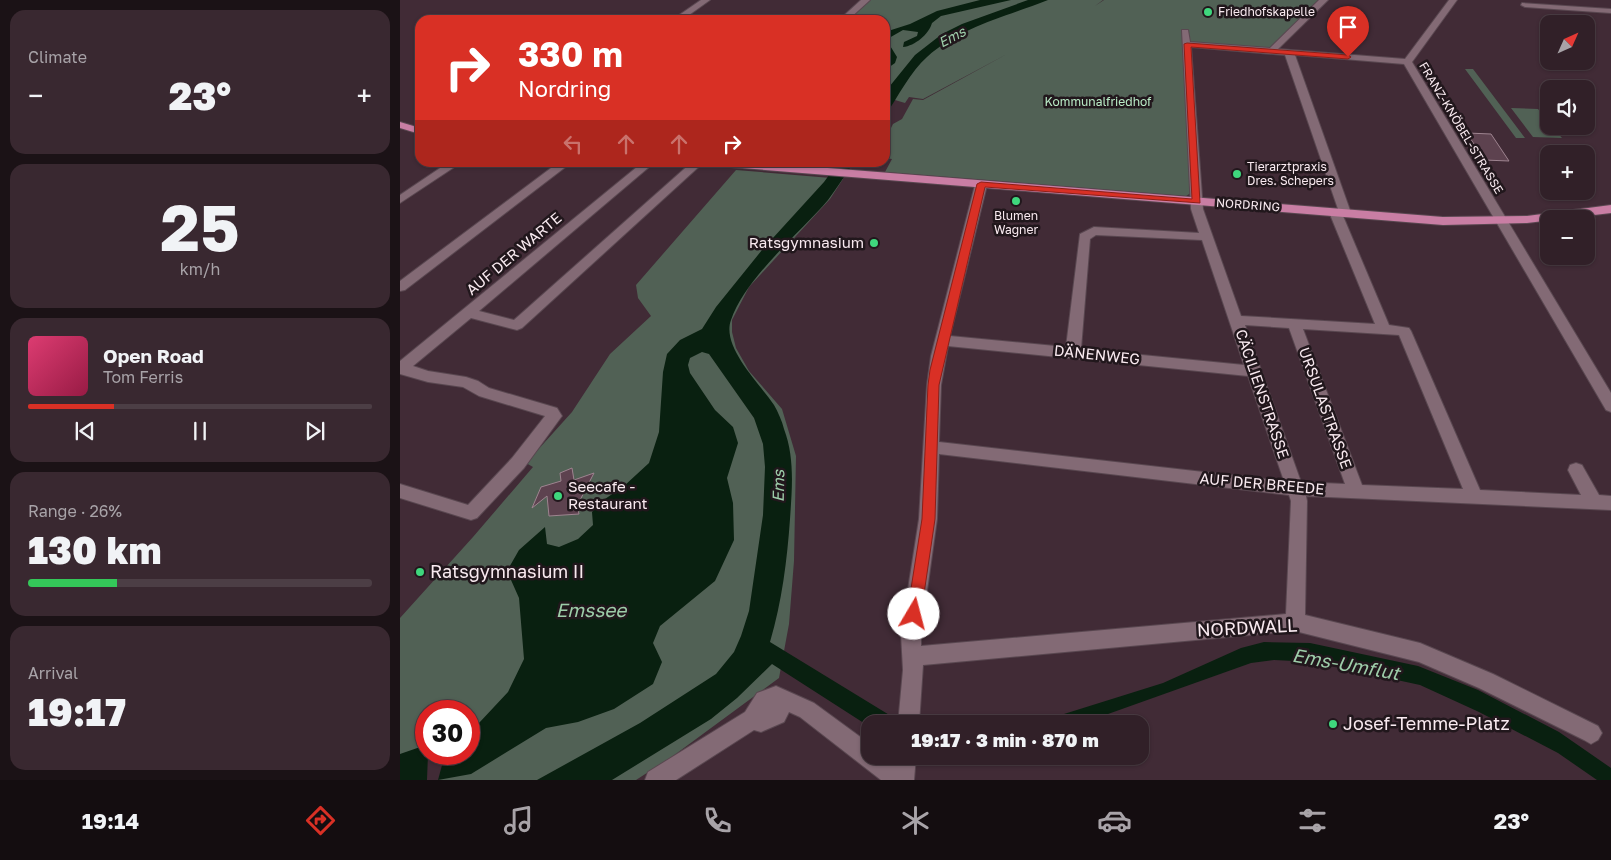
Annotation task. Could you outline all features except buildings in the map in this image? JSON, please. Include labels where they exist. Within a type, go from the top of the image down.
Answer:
[{"type":"main road","points":[[400,125],[415,130]]},
{"type":"main road","name":"NORDRING","points":[[762,167],[1443,220],[1503,221],[1563,217],[1611,209]]},
{"type":"street","points":[[684,15],[706,0]]},
{"type":"street","points":[[849,15],[866,0]]},
{"type":"street","points":[[1274,51],[1274,48],[1324,0]]},
{"type":"street","name":"FRANZ-KNÖBEL-STRASSE","points":[[1453,0],[1407,62],[1611,406]]},
{"type":"street","points":[[1525,5],[1611,11]]},
{"type":"street","name":"CÄCILIENSTRASSE","points":[[1185,32],[1197,209],[1300,501],[1295,622]]},
{"type":"street","points":[[1187,44],[1407,62]]},
{"type":"street","points":[[1289,52],[1340,213],[1384,330]]},
{"type":"street","points":[[400,200],[450,167]]},
{"type":"street","points":[[400,287],[560,167]]},
{"type":"street","name":"AUF DER WARTE","points":[[401,369],[644,167]]},
{"type":"street","points":[[469,313],[517,325],[693,167]]},
{"type":"street","points":[[908,715],[913,656],[912,634],[928,519],[934,385],[942,340],[981,184]]},
{"type":"street","points":[[1073,353],[1084,236],[1094,231],[1206,237]]},
{"type":"street","name":"URSULASTRASSE","points":[[1236,320],[1404,331],[1475,497]]},
{"type":"street","name":"URSULASTRASSE","points":[[1294,324],[1356,491]]},
{"type":"street","name":"DÄNENWEG","points":[[942,340],[1253,371]]},
{"type":"street","points":[[400,491],[471,512],[518,463],[554,416],[552,412],[484,392],[478,387],[447,377],[431,377],[401,369]]},
{"type":"street","name":"AUF DER BREEDE","points":[[932,447],[1295,489],[1603,503]]},
{"type":"street","name":"AUF DER BREEDE","points":[[1576,470],[1603,503]]},
{"type":"street","name":"NORDWALL","points":[[913,656],[1295,622],[1420,653],[1486,681],[1591,733]]},
{"type":"street","points":[[656,780],[752,719],[761,722],[777,715],[784,700],[807,710],[888,771],[895,780]]},
{"type":"street","points":[[903,780],[904,765]]},
{"type":"green space","name":"Kommunalfriedhof","points":[[870,0],[1103,0],[1095,6],[1104,0],[1319,0],[1269,49],[1183,42],[1191,193],[1186,196],[885,172],[888,167],[890,167],[892,159],[890,159],[890,130],[893,124],[902,119],[913,99],[923,100],[1007,54],[923,99],[909,97],[905,103],[890,98],[890,15],[852,15]]},
{"type":"green space","points":[[1465,69],[1473,69],[1525,138],[1516,138]]},
{"type":"green space","points":[[1511,108],[1538,109],[1540,111],[1540,135],[1560,135],[1562,138],[1533,137]]},
{"type":"green space","points":[[736,170],[843,179],[830,199],[749,287],[732,320],[732,332],[736,348],[749,371],[782,409],[796,456],[794,561],[789,624],[779,678],[673,756],[636,780],[400,780],[400,618],[533,467],[526,463],[572,412],[610,354],[651,316],[638,298],[636,285]]},
{"type":"water","points":[[980,0],[1011,0],[941,16],[932,23],[921,39],[908,46],[903,47],[904,42],[917,36],[918,32],[903,30],[890,37],[890,30],[910,24],[937,11]]},
{"type":"water","name":"Ems","points":[[1028,0],[1048,0],[985,23],[940,47],[915,70],[890,108],[890,86],[915,55],[942,34],[962,24]]},
{"type":"water","points":[[890,46],[897,57],[895,63],[890,66]]},
{"type":"water","points":[[835,167],[851,167],[828,200],[774,257],[748,288],[738,304],[731,320],[729,331],[732,342],[744,365],[774,405],[782,423],[790,451],[792,474],[786,566],[770,642],[889,715],[861,715],[861,721],[772,664],[737,698],[711,719],[612,780],[537,780],[640,723],[716,674],[734,652],[741,636],[749,611],[763,515],[765,467],[763,444],[754,418],[709,354],[702,352],[690,358],[688,365],[690,373],[715,410],[733,427],[738,443],[727,478],[733,503],[734,540],[715,581],[660,626],[653,643],[662,662],[653,684],[614,709],[578,722],[546,728],[471,774],[438,780],[400,780],[400,754],[415,749],[415,765],[480,765],[480,722],[508,692],[524,659],[519,598],[507,571],[519,550],[545,527],[547,544],[559,547],[578,539],[593,525],[592,512],[649,463],[659,432],[663,372],[667,354],[680,340],[702,329],[716,307],[762,250],[824,182]]},
{"type":"water","name":"Ems-Umflut","points":[[1264,642],[1310,643],[1418,666],[1478,690],[1559,732],[1611,768],[1611,780],[1597,780],[1558,753],[1479,712],[1420,685],[1314,662],[1274,660],[1251,663],[1105,715],[1045,715],[1064,714],[1163,683],[1241,648]]},
{"type":"pier","points":[[428,765],[442,765],[438,780],[427,780]]},
{"type":"place","name":"Friedhofskapelle","points":[[1208,12]]},
{"type":"place","name":"Tierarztpraxis Dres. Schepers","points":[[1237,174]]},
{"type":"place","name":"Blumen Wagner","points":[[1016,201]]},
{"type":"place","name":"Ratsgymnasium","points":[[874,243]]},
{"type":"place","name":"Seecafe - Restaurant","points":[[558,496]]},
{"type":"place","name":"Ratsgymnasium II","points":[[420,572]]},
{"type":"place","name":"Josef-Temme-Platz","points":[[1333,724]]},
{"type":"route","points":[[914,614],[928,519],[934,385],[938,356],[981,184],[1197,202],[1192,98],[1187,44],[1348,57]]},
{"type":"water label","name":"Emssee","points":[[591,610]]}]
